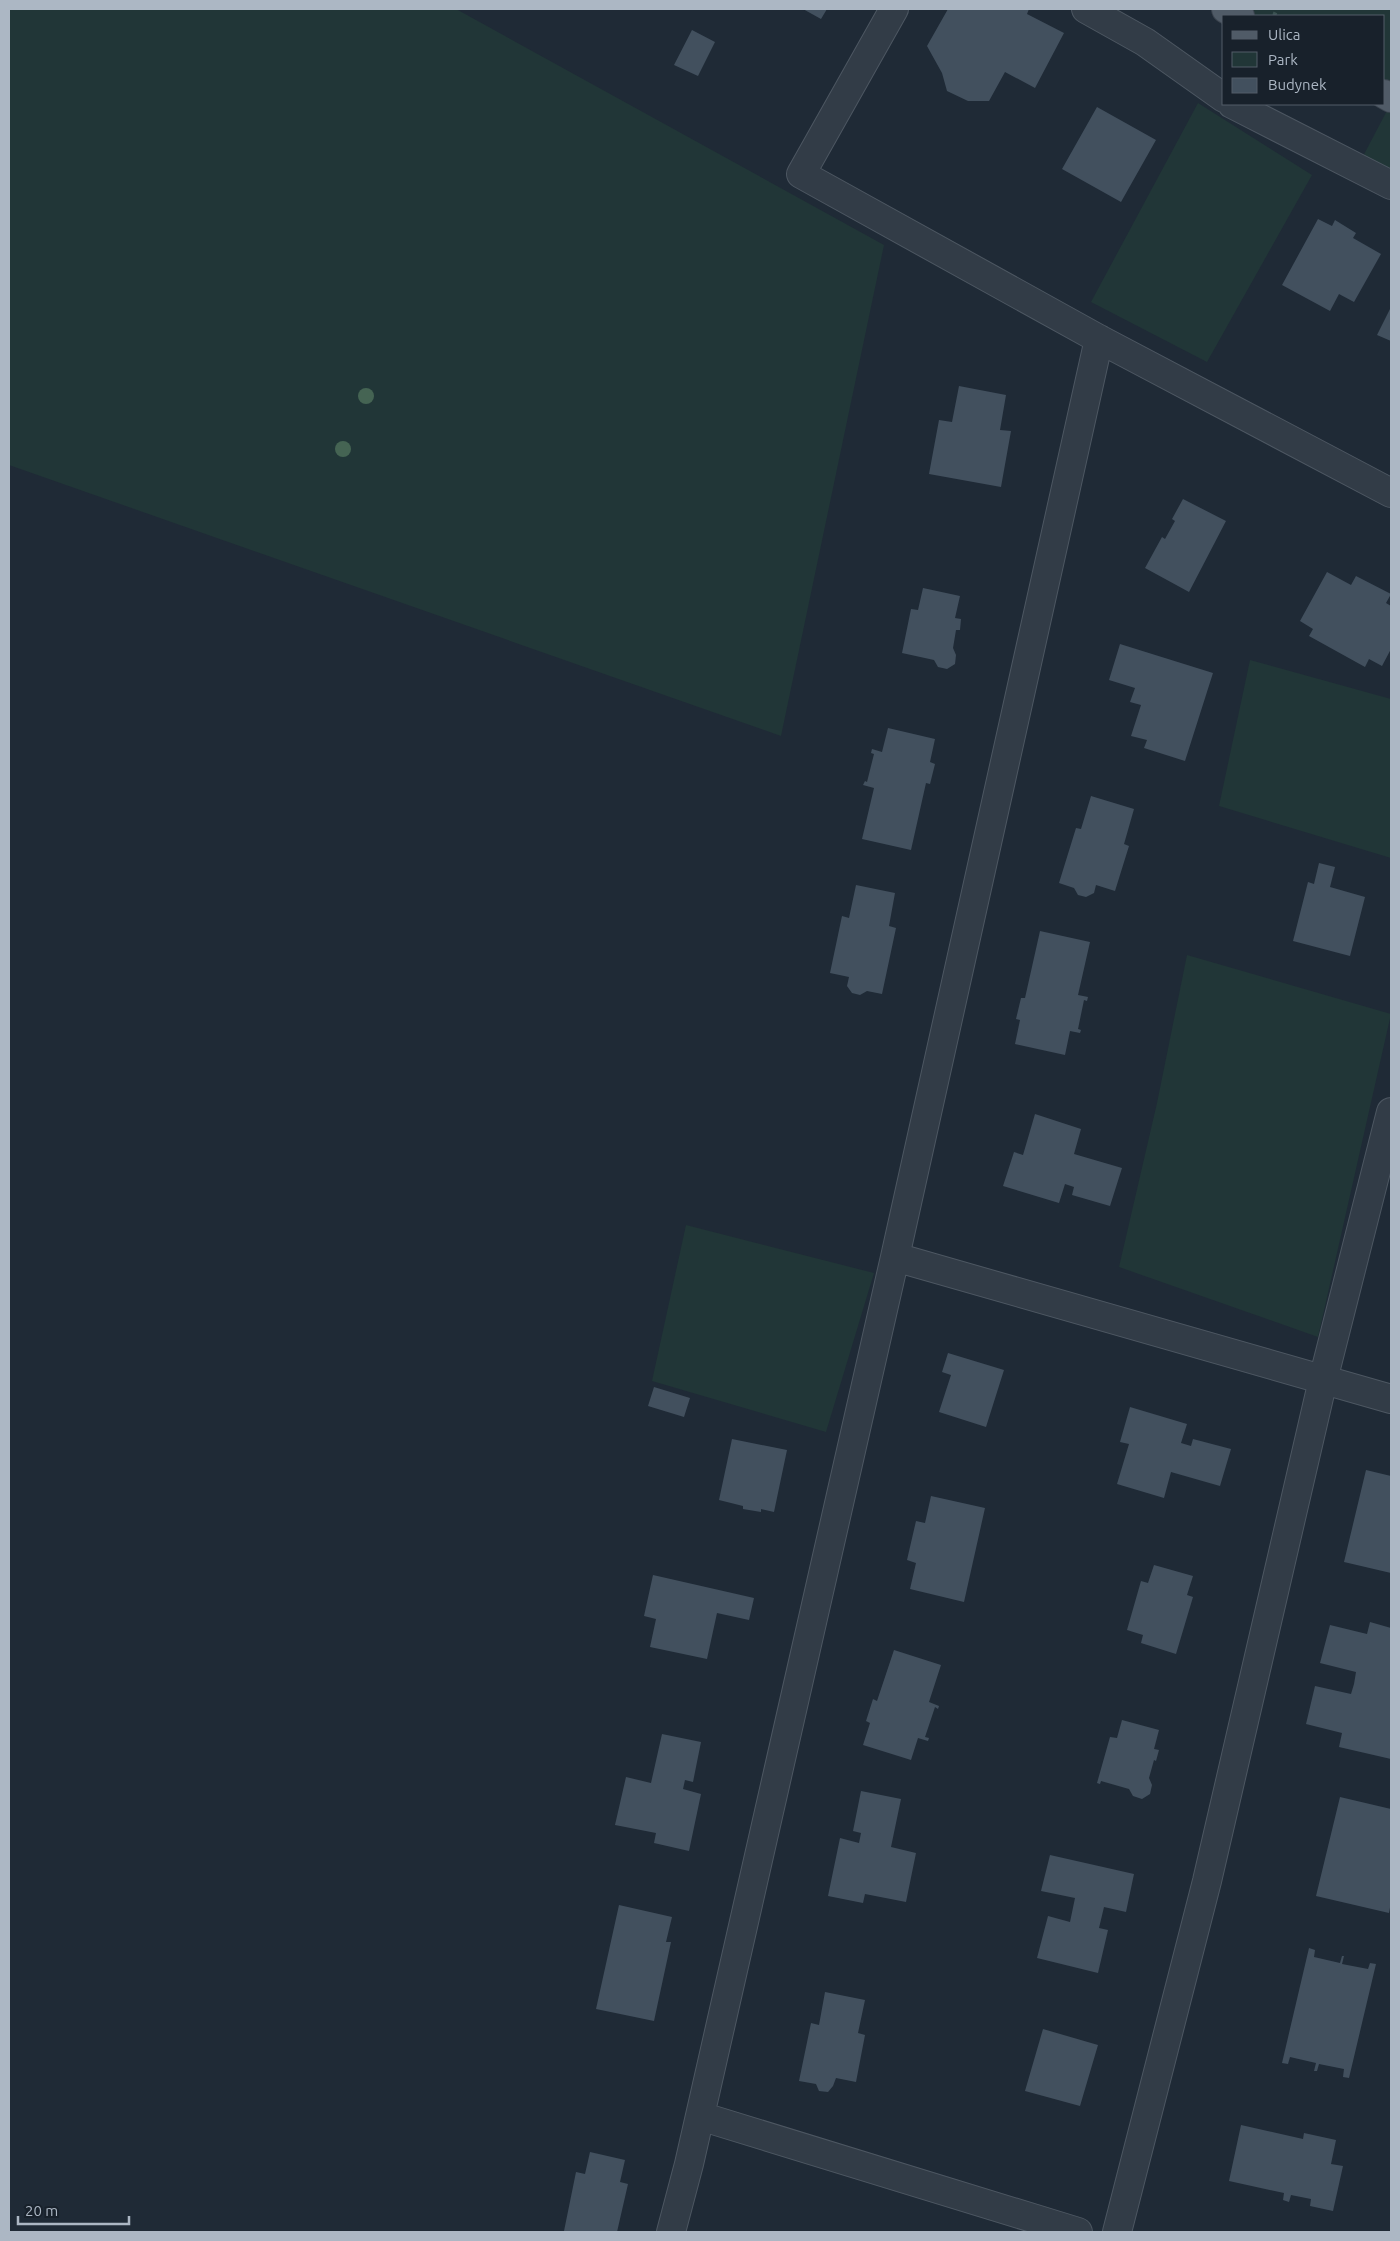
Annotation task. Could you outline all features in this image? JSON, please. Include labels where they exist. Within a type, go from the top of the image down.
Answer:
[{"type":"main road","points":[[1226,9],[1238,15]]},
{"type":"street","points":[[894,9],[801,174],[1099,339],[1391,494]]},
{"type":"street","points":[[1086,9],[1145,42],[1222,97]]},
{"type":"street","points":[[1234,105],[1391,185]]},
{"type":"street","points":[[671,2232],[700,2116],[895,1257],[1099,339]]},
{"type":"street","points":[[1117,2232],[1207,1881],[1323,1380],[1391,1112]]},
{"type":"street","points":[[895,1257],[1391,1399]]},
{"type":"street","points":[[700,2116],[1078,2232]]},
{"type":"green space","points":[[9,9],[456,9],[884,245],[781,736],[9,465]]},
{"type":"green space","points":[[1226,9],[1391,9],[1391,97],[1385,94],[1385,15],[1238,15]]},
{"type":"green space","points":[[1198,103],[1312,175],[1207,362],[1091,302]]},
{"type":"green space","points":[[1391,103],[1391,179],[1360,162]]},
{"type":"green space","points":[[1250,660],[1391,699],[1391,858],[1219,806]]},
{"type":"green space","points":[[1187,955],[1391,1014],[1318,1337],[1119,1267],[1157,1103]]},
{"type":"green space","points":[[686,1225],[874,1273],[826,1432],[652,1381]]},
{"type":"building","points":[[803,9],[827,9],[821,19]]},
{"type":"building","points":[[948,9],[1029,9],[1027,14],[1064,33],[1035,88],[1005,72],[989,101],[968,101],[947,91],[942,73],[927,46]]},
{"type":"building","points":[[692,30],[715,42],[698,76],[674,65]]},
{"type":"building","points":[[1097,107],[1156,140],[1121,202],[1062,169]]},
{"type":"building","points":[[1318,219],[1332,226],[1335,220],[1356,233],[1353,238],[1381,254],[1354,302],[1339,294],[1330,311],[1282,285]]},
{"type":"building","points":[[1391,307],[1391,341],[1377,335]]},
{"type":"building","points":[[959,386],[1006,395],[1000,430],[1011,431],[1001,487],[929,474],[939,420],[952,422]]},
{"type":"building","points":[[1183,499],[1226,521],[1189,592],[1145,568],[1162,537],[1165,539],[1175,521],[1172,519]]},
{"type":"building","points":[[1327,572],[1351,585],[1356,576],[1391,594],[1386,603],[1391,606],[1391,649],[1382,666],[1369,659],[1365,667],[1309,636],[1313,629],[1300,621]]},
{"type":"building","points":[[923,588],[960,596],[955,618],[961,619],[960,630],[956,630],[953,648],[956,655],[955,664],[947,669],[938,667],[934,660],[902,653],[911,609],[918,610]]},
{"type":"building","points":[[1120,644],[1213,673],[1185,761],[1144,748],[1147,740],[1131,736],[1141,705],[1130,702],[1135,688],[1109,680]]},
{"type":"building","points":[[888,728],[935,739],[930,762],[935,764],[930,784],[926,783],[911,850],[862,839],[874,788],[863,785],[865,781],[867,782],[874,754],[871,753],[872,749],[882,752]]},
{"type":"building","points":[[1091,796],[1134,809],[1124,844],[1129,846],[1115,891],[1096,885],[1094,893],[1086,897],[1078,895],[1074,888],[1059,883],[1076,828],[1081,829]]},
{"type":"building","points":[[1319,863],[1335,867],[1330,887],[1365,897],[1350,956],[1293,941],[1308,882],[1314,884]]},
{"type":"building","points":[[856,885],[895,893],[889,926],[896,928],[882,994],[867,991],[860,995],[852,993],[847,986],[849,977],[830,973],[842,916],[849,918]]},
{"type":"building","points":[[1040,931],[1090,942],[1078,995],[1088,997],[1087,1001],[1084,1000],[1078,1029],[1081,1030],[1080,1033],[1070,1031],[1065,1055],[1015,1044],[1020,1020],[1016,1019],[1021,998],[1025,998]]},
{"type":"building","points":[[1035,1114],[1081,1129],[1074,1154],[1122,1168],[1110,1206],[1072,1195],[1074,1187],[1065,1184],[1059,1203],[1003,1186],[1014,1152],[1023,1155]]},
{"type":"building","points":[[948,1353],[1004,1370],[986,1427],[939,1412],[951,1375],[942,1372]]},
{"type":"building","points":[[654,1387],[690,1398],[684,1417],[648,1406]]},
{"type":"building","points":[[1130,1407],[1187,1424],[1181,1443],[1191,1446],[1193,1439],[1231,1449],[1220,1486],[1171,1472],[1164,1498],[1117,1484],[1129,1444],[1120,1442]]},
{"type":"building","points":[[732,1439],[787,1450],[774,1512],[761,1509],[761,1512],[743,1509],[743,1506],[719,1500]]},
{"type":"building","points":[[1366,1470],[1391,1476],[1391,1573],[1344,1562]]},
{"type":"building","points":[[931,1496],[985,1508],[964,1602],[910,1589],[916,1563],[907,1560],[916,1521],[925,1523]]},
{"type":"building","points":[[1154,1565],[1193,1576],[1187,1595],[1193,1597],[1176,1654],[1141,1643],[1143,1635],[1127,1630],[1141,1581],[1148,1583]]},
{"type":"building","points":[[653,1575],[754,1598],[749,1620],[717,1613],[707,1659],[650,1647],[656,1619],[644,1616]]},
{"type":"building","points":[[1370,1622],[1391,1628],[1391,1759],[1339,1747],[1342,1733],[1306,1724],[1315,1686],[1351,1694],[1354,1684],[1356,1672],[1320,1663],[1330,1625],[1367,1634]]},
{"type":"building","points":[[894,1650],[941,1665],[929,1702],[939,1706],[938,1709],[935,1707],[925,1737],[929,1738],[928,1741],[918,1738],[911,1760],[863,1745],[870,1723],[866,1721],[873,1699],[877,1701]]},
{"type":"building","points":[[1122,1720],[1159,1730],[1154,1749],[1159,1750],[1149,1778],[1152,1785],[1150,1794],[1142,1799],[1133,1796],[1129,1789],[1101,1781],[1100,1784],[1097,1783],[1110,1737],[1117,1738]]},
{"type":"building","points":[[662,1734],[701,1742],[693,1782],[685,1780],[683,1789],[701,1794],[689,1851],[654,1843],[656,1833],[615,1825],[626,1777],[651,1783]]},
{"type":"building","points":[[861,1791],[901,1799],[891,1847],[916,1853],[906,1902],[865,1894],[863,1903],[828,1896],[840,1838],[859,1843],[861,1833],[853,1831]]},
{"type":"building","points":[[1340,1797],[1391,1809],[1391,1902],[1389,1913],[1316,1896]]},
{"type":"building","points":[[1050,1855],[1134,1874],[1126,1912],[1104,1907],[1099,1928],[1108,1930],[1098,1973],[1037,1958],[1048,1916],[1070,1922],[1075,1898],[1041,1891]]},
{"type":"building","points":[[619,1905],[672,1917],[666,1942],[671,1942],[654,2021],[596,2009]]},
{"type":"building","points":[[1309,1948],[1315,1950],[1314,1957],[1340,1963],[1342,1956],[1344,1956],[1342,1964],[1368,1969],[1370,1963],[1376,1964],[1349,2078],[1343,2077],[1344,2069],[1319,2064],[1317,2071],[1314,2071],[1316,2063],[1290,2057],[1288,2064],[1282,2063]]},
{"type":"building","points":[[825,1992],[865,2000],[858,2033],[865,2035],[856,2082],[836,2078],[828,2092],[819,2091],[816,2084],[799,2081],[811,2023],[819,2025]]},
{"type":"building","points":[[1043,2029],[1098,2045],[1080,2106],[1025,2091]]},
{"type":"building","points":[[1241,2125],[1303,2139],[1304,2133],[1336,2140],[1331,2164],[1343,2166],[1333,2211],[1310,2206],[1311,2199],[1291,2195],[1289,2202],[1283,2200],[1284,2193],[1229,2181]]},
{"type":"building","points":[[590,2152],[625,2160],[620,2182],[628,2184],[617,2232],[564,2231],[576,2172],[585,2174]]}]
